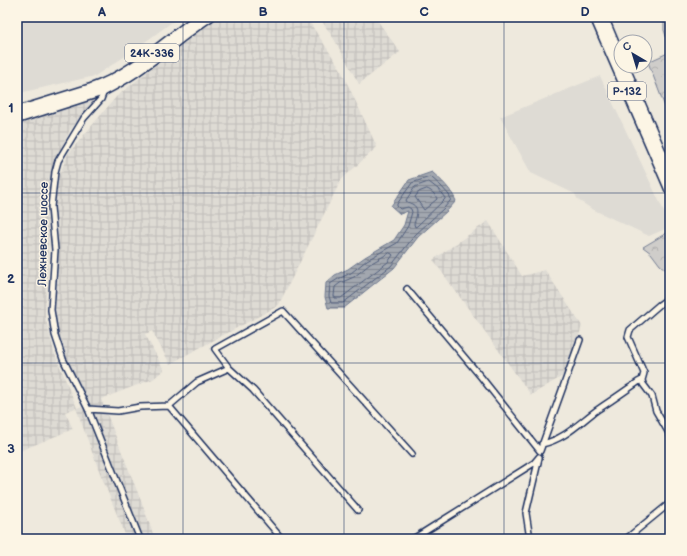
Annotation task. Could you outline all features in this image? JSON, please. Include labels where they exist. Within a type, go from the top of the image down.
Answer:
[{"type":"highway","name":"Р-132","points":[[595,17],[670,190]]},
{"type":"highway","points":[[603,17],[613,41]]},
{"type":"highway","name":"Р-132","points":[[627,74],[670,173]]},
{"type":"main road","name":"24К-336","points":[[17,118],[103,88],[200,17]]},
{"type":"main road","name":"24К-336","points":[[17,112],[117,84],[144,67],[210,17]]},
{"type":"street","name":"Лежневское шоссе","points":[[103,88],[101,99],[84,118],[58,161],[54,178],[51,207],[55,250],[51,310],[55,335],[63,359],[88,410],[140,539]]},
{"type":"street","points":[[407,290],[481,376],[540,451]]},
{"type":"street","points":[[669,299],[653,310],[630,330],[628,337],[644,373],[642,380],[643,384],[652,396],[656,411],[670,435]]},
{"type":"street","points":[[358,510],[253,390],[228,368],[215,349],[283,311],[412,454]]},
{"type":"street","points":[[530,539],[526,513],[540,451],[580,340]]},
{"type":"street","points":[[88,410],[118,411],[140,407],[168,406],[197,382],[228,368]]},
{"type":"street","points":[[542,444],[565,436],[596,411],[642,380]]},
{"type":"street","points":[[168,406],[282,539]]},
{"type":"street","points":[[413,539],[534,463],[539,457]]},
{"type":"street","points":[[626,539],[670,503]]},
{"type":"shaded area","points":[[17,17],[179,17],[130,53],[95,76],[19,93],[17,78]]},
{"type":"shaded area","points":[[218,17],[306,17],[340,68],[377,147],[341,180],[278,306],[170,364],[152,331],[145,334],[164,370],[153,379],[101,399],[155,539],[127,539],[98,468],[76,408],[65,412],[73,429],[17,452],[17,120],[96,95],[98,98],[70,130],[54,163],[47,202],[49,216],[45,316],[54,352],[77,408],[87,404],[69,366],[58,336],[55,308],[58,265],[58,233],[55,209],[58,178],[68,154],[116,97],[212,20]]},
{"type":"shaded area","points":[[319,17],[375,17],[400,52],[359,84],[334,39]]},
{"type":"shaded area","points":[[600,76],[670,224],[670,227],[649,236],[592,209],[578,200],[575,194],[531,173],[500,117]]},
{"type":"shaded area","points":[[488,221],[522,276],[545,270],[582,326],[566,374],[531,395],[433,260]]},
{"type":"green space","points":[[664,17],[670,17],[670,49],[664,30]]},
{"type":"green space","points":[[670,52],[670,142],[667,136],[668,115],[653,74],[653,60]]},
{"type":"green space","points":[[670,231],[670,273],[660,265],[651,253],[643,247]]},
{"type":"water","points":[[432,172],[449,189],[456,201],[418,237],[394,268],[344,308],[328,308],[325,297],[326,283],[335,275],[348,269],[394,240],[404,225],[408,211],[400,214],[391,206],[409,180]]}]
